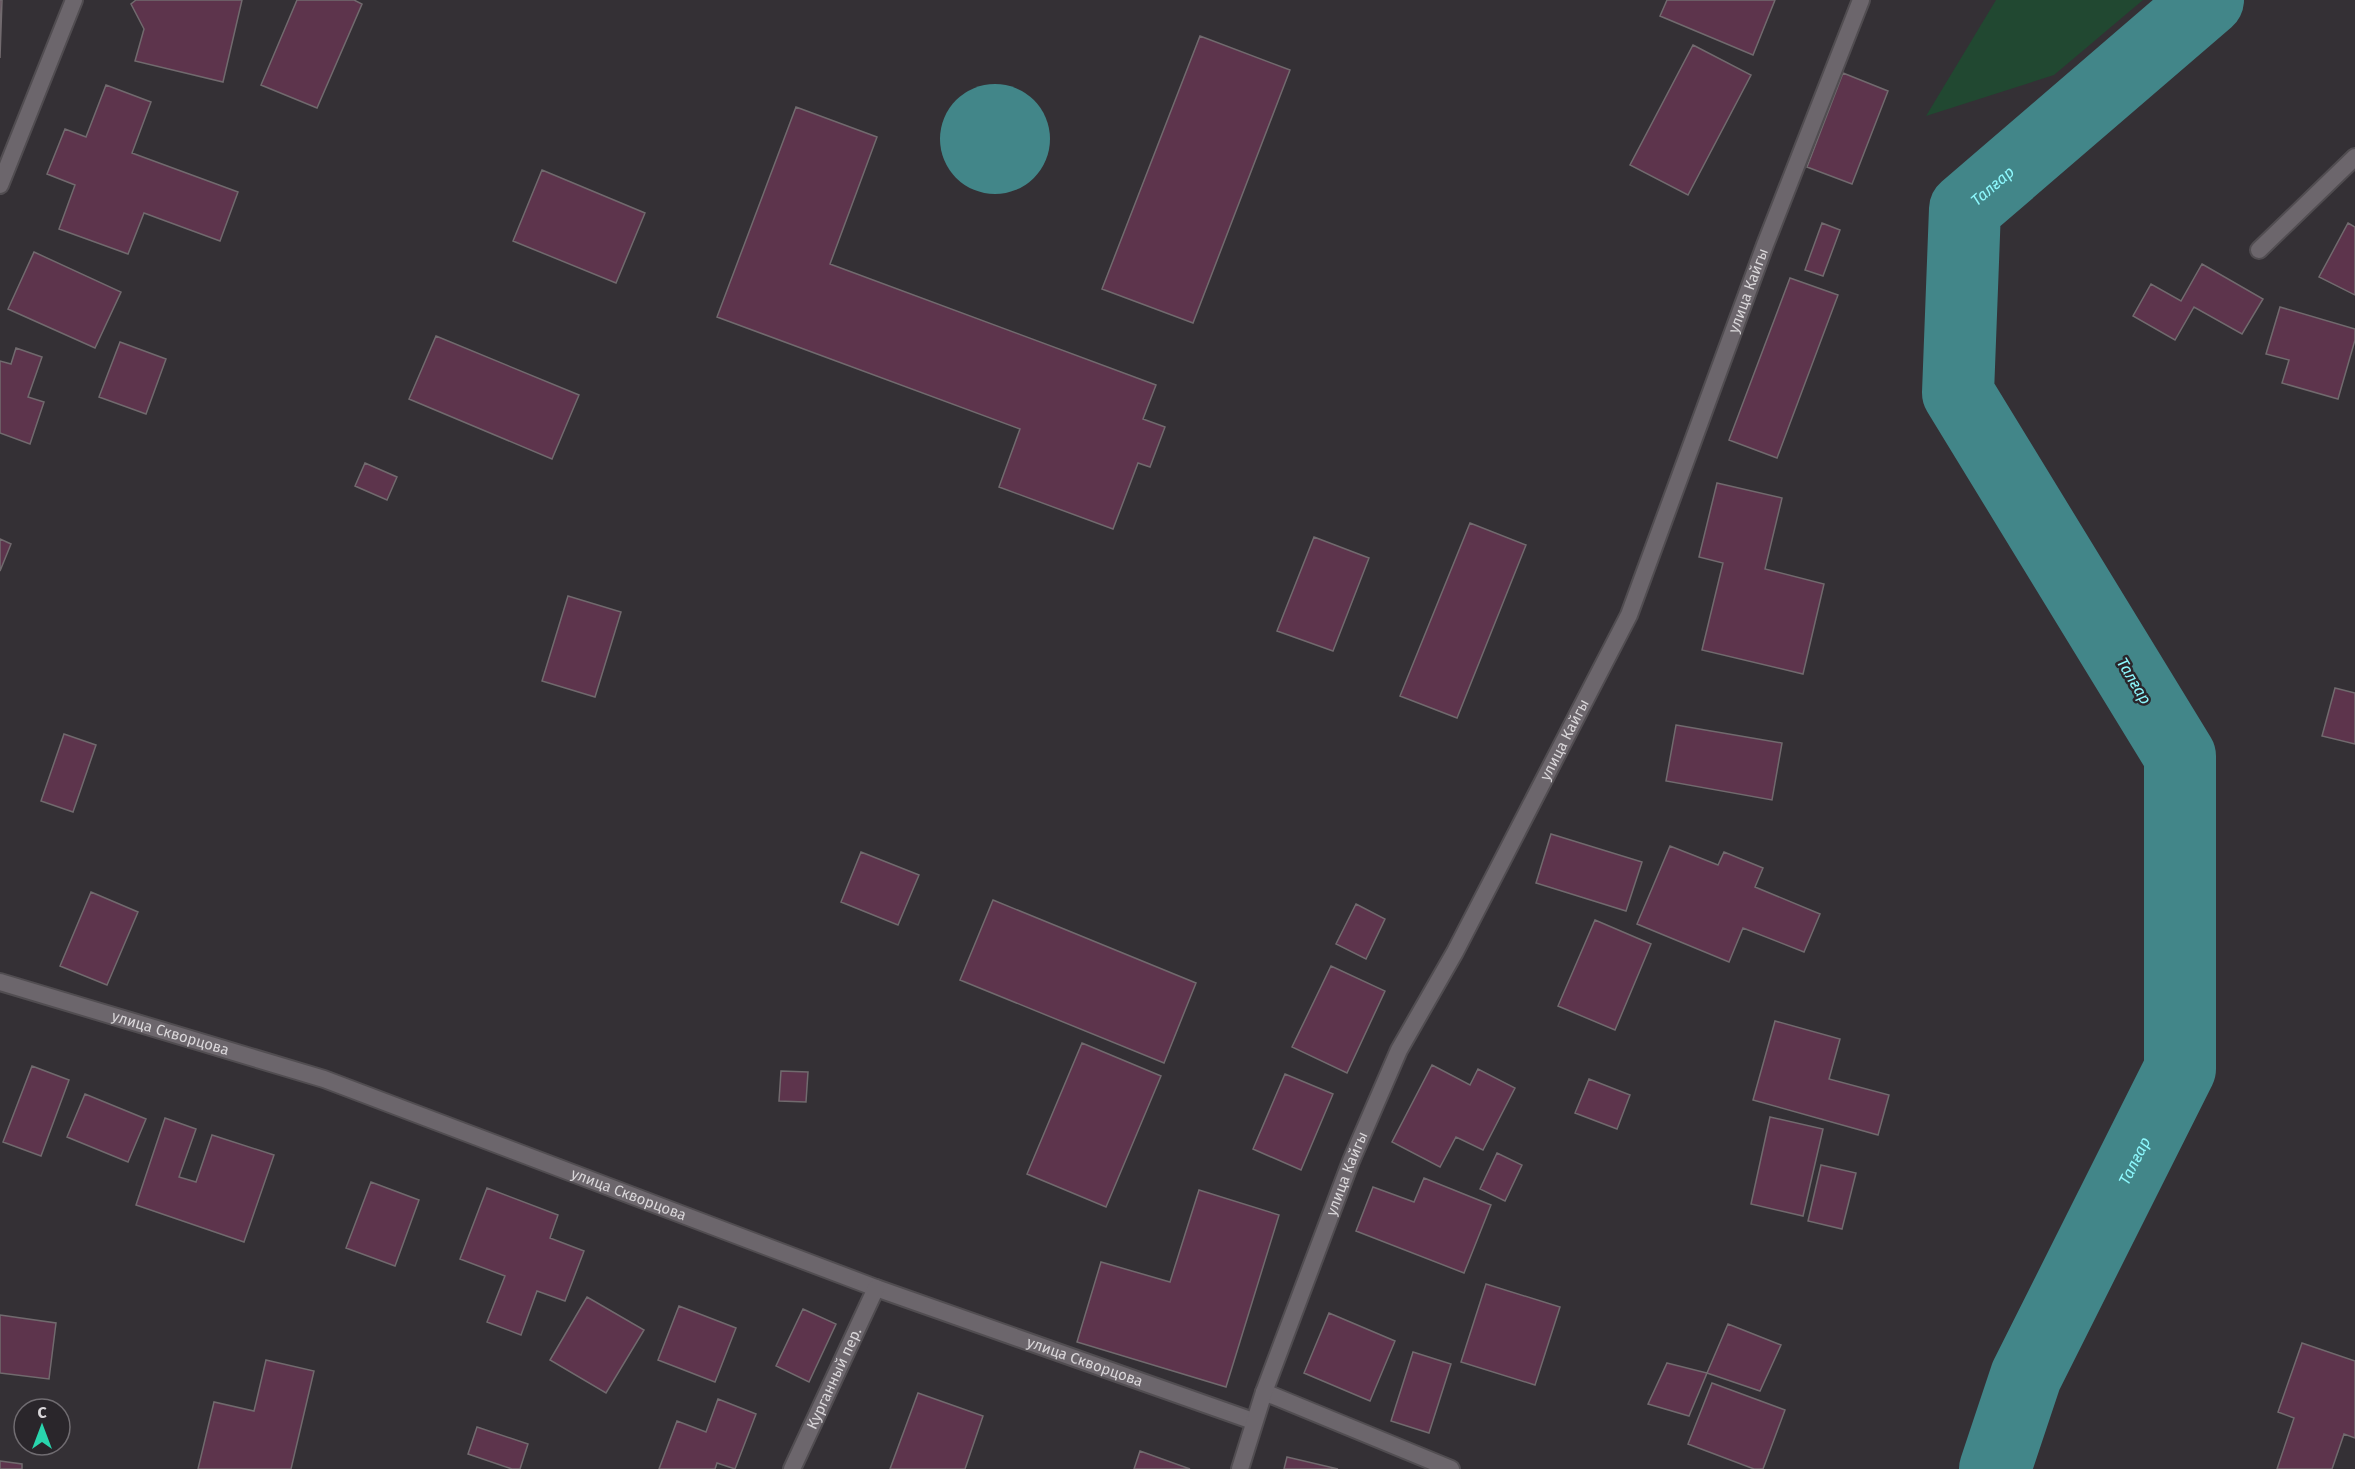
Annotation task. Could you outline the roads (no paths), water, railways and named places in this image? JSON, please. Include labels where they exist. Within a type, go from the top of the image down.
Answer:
[{"type":"street","points":[[0,184],[74,0]]},
{"type":"street","name":"улица Кайгы","points":[[1240,1469],[1253,1421],[1351,1161],[1399,1050],[1455,952],[1629,615],[1765,245],[1861,0]]},
{"type":"street","points":[[2259,250],[2355,157]]},
{"type":"street","name":"улица Скворцова","points":[[0,982],[324,1079],[876,1288],[1253,1421]]},
{"type":"street","name":"Курганный пер.","points":[[792,1469],[876,1288]]},
{"type":"street","points":[[1264,1392],[1451,1469]]},
{"type":"water","points":[[995,84],[1016,88],[1034,100],[1046,118],[1050,139],[1046,160],[1034,178],[1016,190],[995,194],[974,190],[956,178],[944,160],[940,139],[944,118],[956,100],[974,88]]},
{"type":"waterway","name":"Талғар","points":[[1995,1469],[2026,1376],[2180,1069],[2180,756],[1958,393],[1965,209],[2208,0]]}]
